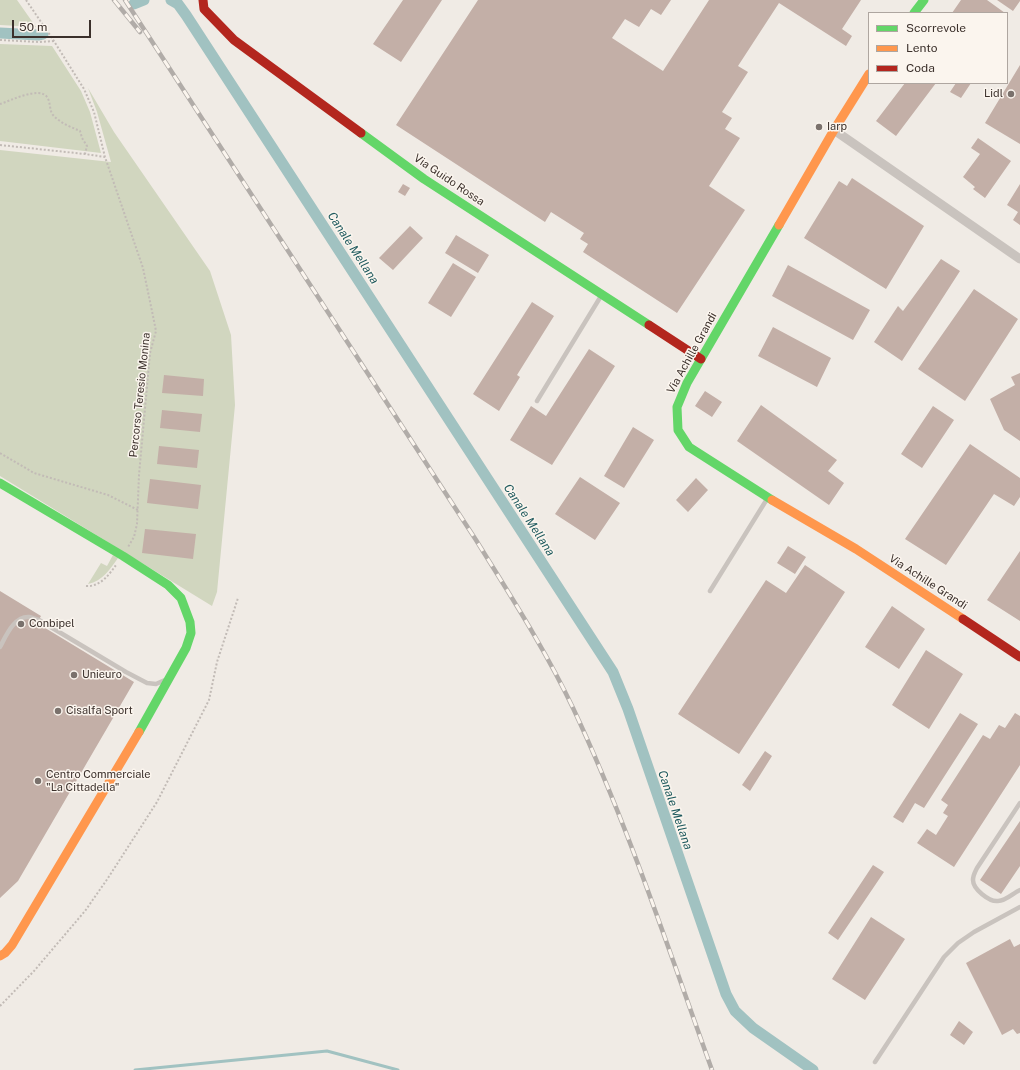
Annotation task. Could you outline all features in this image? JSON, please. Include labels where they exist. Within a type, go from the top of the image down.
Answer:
[{"type":"street","name":"Via Guido Rossa","points":[[203,0],[204,9],[234,40],[424,179],[701,359]]},
{"type":"street","points":[[915,12],[924,0]]},
{"type":"street","name":"Via Achille Grandi","points":[[868,76],[834,130],[687,383],[677,407],[678,430],[689,447],[768,498],[856,549],[1020,657]]},
{"type":"street","points":[[834,130],[1020,258]]},
{"type":"street","points":[[0,483],[123,556],[168,585],[181,598],[190,622],[191,633],[186,648],[151,712],[12,945],[0,956]]},
{"type":"lane","points":[[537,402],[602,295]]},
{"type":"lane","points":[[710,591],[768,498]]},
{"type":"lane","points":[[0,647],[18,620],[28,617],[39,620],[147,683],[156,684],[166,680],[173,672]]},
{"type":"lane","points":[[1020,803],[977,868],[973,881],[976,888],[986,897],[996,901],[1003,900],[1020,890]]},
{"type":"lane","points":[[875,1062],[944,957],[958,943],[974,932],[1020,907]]},
{"type":"path","name":"Percorso Teresio Monina","points":[[26,0],[84,89],[94,112],[105,157],[143,268],[156,331],[150,353],[139,475],[137,524],[134,537],[126,552]]},
{"type":"path","points":[[0,40],[39,42],[54,41]]},
{"type":"path","points":[[0,104],[27,94],[42,93],[48,98],[53,115],[64,124],[80,131],[86,146],[85,154]]},
{"type":"path","points":[[0,145],[105,157]]},
{"type":"path","points":[[0,453],[34,473],[108,495],[138,510]]},
{"type":"path","points":[[86,586],[92,587],[98,584],[108,576],[116,566]]},
{"type":"path","points":[[0,1006],[34,971],[86,911],[157,802],[209,700],[217,662],[238,598]]},
{"type":"green space","points":[[0,0],[17,0],[36,27],[0,25]]},
{"type":"green space","points":[[0,44],[52,46],[81,91],[90,112],[101,153],[0,141]]},
{"type":"green space","points":[[88,88],[114,132],[210,271],[231,335],[235,405],[217,592],[212,606],[0,476],[0,150],[111,162],[97,112]]},
{"type":"green space","points":[[113,555],[118,558],[109,570],[98,580],[88,584],[101,563],[107,566]]},
{"type":"building","points":[[403,0],[442,0],[401,62],[373,44]]},
{"type":"building","points":[[478,0],[671,0],[661,15],[651,9],[639,27],[625,19],[612,38],[663,71],[709,0],[861,0],[842,29],[852,36],[846,46],[779,3],[738,66],[748,72],[722,112],[732,118],[725,129],[740,138],[709,186],[745,210],[677,313],[583,252],[588,244],[580,239],[584,233],[551,212],[545,222],[396,125]]},
{"type":"building","points":[[961,0],[987,0],[1004,12],[953,12]]},
{"type":"building","points":[[997,0],[1020,0],[1020,1],[1013,11]]},
{"type":"building","name":"Lidl","points":[[1020,65],[1020,144],[985,123]]},
{"type":"building","points":[[904,84],[935,84],[896,136],[876,121]]},
{"type":"building","points":[[955,84],[970,84],[961,98],[950,92]]},
{"type":"building","points":[[978,138],[1011,161],[985,198],[973,189],[975,187],[963,177],[980,154],[971,148]]},
{"type":"building","points":[[852,178],[924,226],[886,289],[804,238],[839,181],[847,186]]},
{"type":"building","points":[[403,184],[410,188],[405,196],[398,192]]},
{"type":"building","points":[[1020,184],[1020,225],[1013,220],[1018,212],[1007,205]]},
{"type":"building","points":[[410,226],[423,238],[393,270],[379,258]]},
{"type":"building","points":[[456,235],[489,255],[478,273],[445,253]]},
{"type":"building","points":[[941,259],[960,271],[902,361],[874,342],[898,306],[903,311]]},
{"type":"building","points":[[453,263],[476,277],[451,317],[428,303]]},
{"type":"building","points":[[788,265],[870,310],[853,340],[772,296]]},
{"type":"building","points":[[974,289],[1018,319],[965,401],[918,369]]},
{"type":"building","points":[[532,302],[554,316],[517,375],[520,377],[499,411],[473,394]]},
{"type":"building","points":[[773,327],[831,358],[817,387],[758,356]]},
{"type":"building","points":[[589,349],[615,366],[552,465],[510,440],[531,406],[546,416]]},
{"type":"building","points":[[1020,373],[1020,441],[1004,430],[990,399],[1015,385],[1011,377]]},
{"type":"building","points":[[164,375],[204,379],[203,396],[162,393]]},
{"type":"building","points":[[705,391],[722,402],[712,417],[695,406]]},
{"type":"building","points":[[761,405],[837,460],[828,471],[844,483],[829,505],[737,441]]},
{"type":"building","points":[[933,406],[954,420],[922,468],[901,454]]},
{"type":"building","points":[[162,410],[202,414],[200,432],[160,428]]},
{"type":"building","points":[[633,427],[654,440],[624,488],[604,476]]},
{"type":"building","points":[[970,444],[1020,478],[1020,497],[1014,506],[994,494],[946,565],[905,539]]},
{"type":"building","points":[[159,446],[199,450],[197,468],[157,464]]},
{"type":"building","points":[[580,477],[620,503],[595,540],[555,514]]},
{"type":"building","points":[[696,478],[708,490],[688,512],[676,500]]},
{"type":"building","points":[[150,479],[201,485],[198,509],[147,503]]},
{"type":"building","points":[[145,529],[196,534],[193,559],[142,553]]},
{"type":"building","points":[[788,546],[806,557],[795,574],[777,563]]},
{"type":"building","points":[[1020,551],[1020,621],[987,600]]},
{"type":"building","points":[[805,565],[845,592],[739,754],[678,714],[766,580],[786,593]]},
{"type":"building","name":"Centro Commerciale \"La Cittadella\"","points":[[0,591],[41,616],[37,623],[134,682],[18,881],[0,898]]},
{"type":"building","points":[[892,606],[925,629],[899,669],[865,647]]},
{"type":"building","points":[[926,650],[963,674],[929,729],[892,705]]},
{"type":"building","points":[[960,713],[978,724],[924,808],[915,803],[903,823],[893,817]]},
{"type":"building","points":[[1015,713],[1020,716],[1020,765],[954,867],[917,843],[927,829],[936,835],[948,816],[943,813],[948,805],[941,800],[983,735],[990,739],[999,725],[1005,728]]},
{"type":"building","points":[[765,751],[772,756],[750,791],[742,785]]},
{"type":"building","points":[[1020,821],[1020,866],[1001,894],[980,880]]},
{"type":"building","points":[[873,865],[884,872],[838,940],[828,933]]},
{"type":"building","points":[[871,917],[905,939],[865,1000],[832,979]]},
{"type":"building","points":[[1010,939],[1014,947],[1020,944],[1020,1033],[1017,1034],[1013,1029],[1002,1035],[966,963]]},
{"type":"building","points":[[959,1021],[973,1032],[964,1045],[950,1035]]},
{"type":"waterway","name":"Canale Mellana","points":[[134,4],[144,0]]},
{"type":"waterway","name":"Canale Mellana","points":[[171,0],[178,4],[186,15],[613,672],[628,709],[726,994],[735,1011],[753,1028],[813,1070]]},
{"type":"waterway","name":"Canale Mellana","points":[[0,33],[43,34]]},
{"type":"waterway","points":[[135,1070],[327,1051],[398,1070]]},
{"type":"railway","points":[[114,0],[140,32]]},
{"type":"railway","points":[[125,0],[476,540],[527,622],[551,665],[593,752],[630,842],[712,1070]]},
{"type":"traffic: fast","points":[[915,12],[924,0]]},
{"type":"traffic: fast","points":[[361,133],[424,179],[649,325]]},
{"type":"traffic: fast","points":[[772,500],[689,447],[678,430],[677,407],[687,383],[779,225]]},
{"type":"traffic: fast","points":[[0,483],[123,556],[168,585],[181,598],[190,622],[191,633],[186,648],[139,732]]},
{"type":"traffic: slow","points":[[779,225],[834,130],[868,76]]},
{"type":"traffic: slow","points":[[772,500],[856,549],[963,619]]},
{"type":"traffic: slow","points":[[0,956],[12,945],[139,732]]},
{"type":"traffic: jam","points":[[203,0],[204,9],[234,40],[361,133]]},
{"type":"traffic: jam","points":[[649,325],[701,359]]},
{"type":"traffic: jam","points":[[963,619],[1020,657]]},
{"type":"place","name":"Lidl","points":[[1011,94]]},
{"type":"place","name":"Iarp","points":[[819,127]]},
{"type":"place","name":"Conbipel","points":[[21,624]]},
{"type":"place","name":"Unieuro","points":[[74,675]]},
{"type":"place","name":"Cisalfa Sport","points":[[58,711]]},
{"type":"place","name":"Centro Commerciale \"La Cittadella\"","points":[[38,781]]}]
